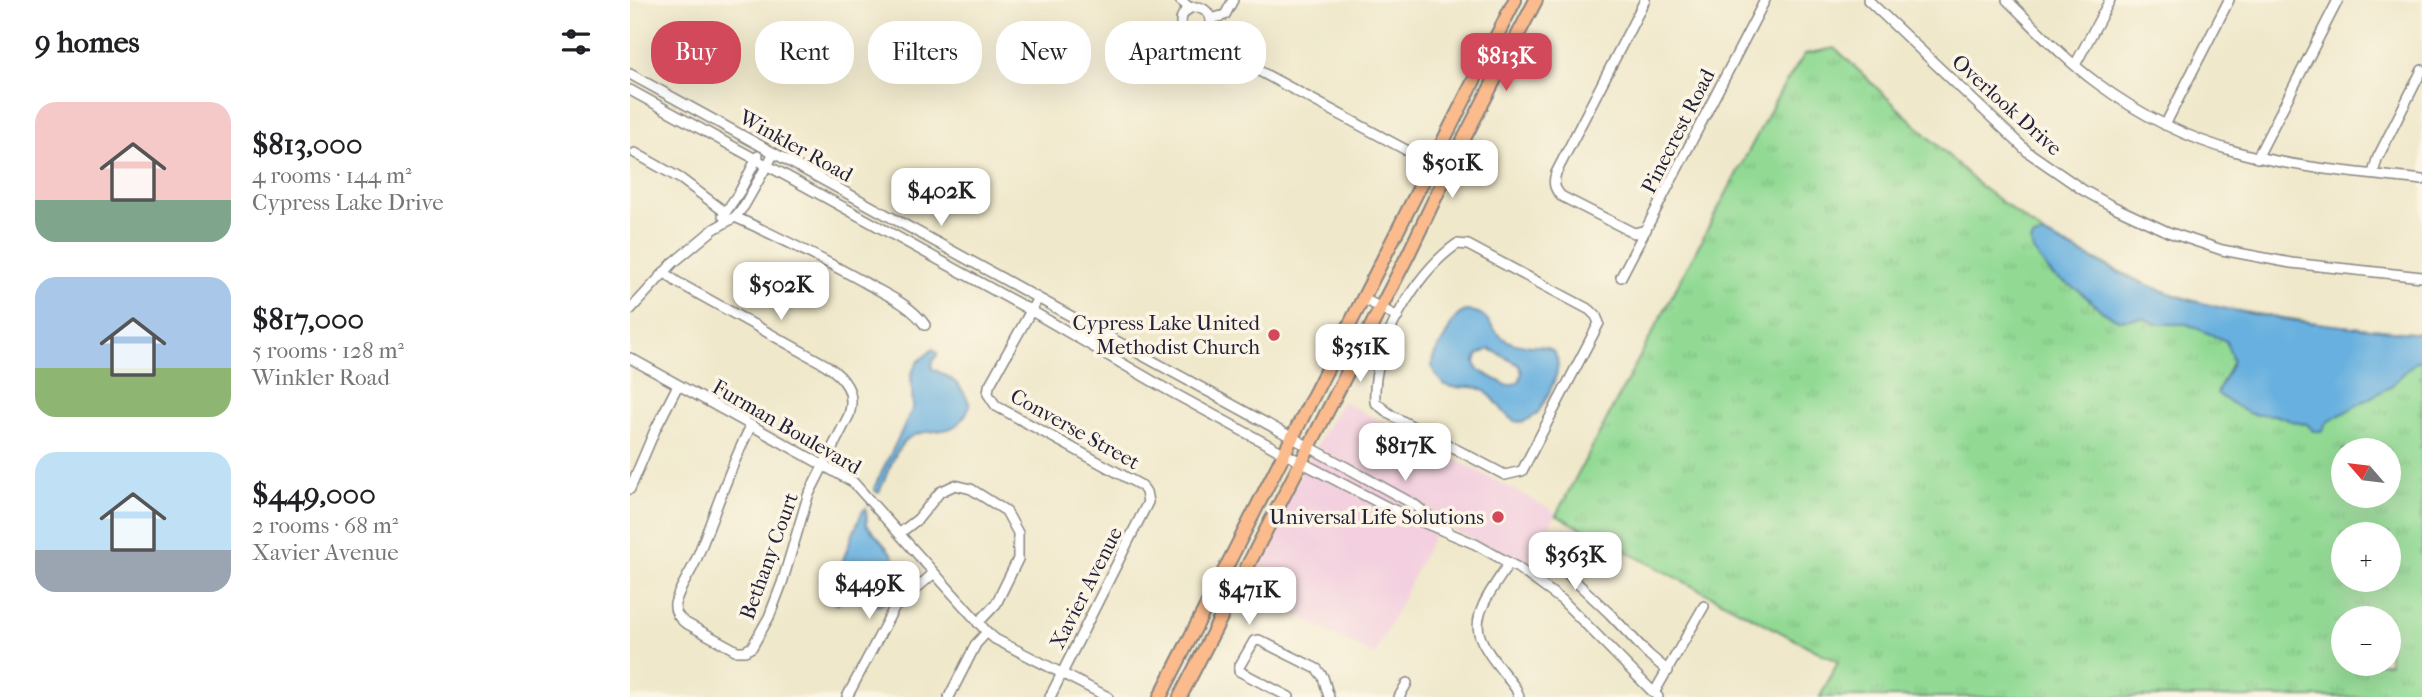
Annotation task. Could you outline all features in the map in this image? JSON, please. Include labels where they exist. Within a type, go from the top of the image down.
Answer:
[{"type":"main road","points":[[1162,692],[1515,0]]},
{"type":"main road","points":[[1180,697],[1536,0]]},
{"type":"street","points":[[1180,0],[1190,8]]},
{"type":"street","points":[[1182,21],[1190,8],[1195,7],[1205,10],[1211,19],[1224,15],[1233,0]]},
{"type":"street","points":[[1645,0],[1554,181],[1555,190],[1560,196],[1634,233],[1646,230]]},
{"type":"street","name":"Pinecrest Road","points":[[1621,277],[1765,0]]},
{"type":"street","points":[[2007,0],[2075,65],[2116,97],[2165,125],[2205,143],[2256,159],[2294,166],[2422,180]]},
{"type":"street","points":[[2075,65],[2110,0]]},
{"type":"street","points":[[2165,125],[2230,0]]},
{"type":"street","points":[[2256,159],[2338,0]]},
{"type":"street","name":"Overlook Drive","points":[[1872,1],[2028,152],[2110,205],[2168,232],[2222,250],[2291,262],[2422,276]]},
{"type":"street","points":[[2373,174],[2377,159],[2422,70]]},
{"type":"street","name":"Winkler Road","points":[[630,74],[1415,505],[1457,537]]},
{"type":"street","points":[[1266,74],[1447,172]]},
{"type":"street","name":"Winkler Road","points":[[630,90],[1285,454],[1389,508],[1475,544],[1538,580],[1562,600],[1656,695]]},
{"type":"street","points":[[730,214],[763,147]]},
{"type":"street","points":[[630,310],[664,272],[730,214],[744,206],[774,153]]},
{"type":"street","points":[[632,155],[681,179],[730,214],[809,252],[901,303],[918,315],[925,325]]},
{"type":"street","points":[[1457,244],[1468,245],[1590,310],[1596,316],[1599,323],[1522,471],[1506,475],[1391,415],[1375,402],[1376,379],[1382,354],[1400,313],[1409,294],[1445,253],[1457,244]]},
{"type":"street","name":"Bethany Court","points":[[664,272],[677,282],[826,365],[846,383],[852,402],[849,415],[802,512],[782,583],[769,617],[752,647],[746,651],[737,651],[684,622],[675,609],[676,601],[695,564],[733,461],[751,426]]},
{"type":"street","points":[[1030,310],[1038,298]]},
{"type":"street","points":[[1364,299],[1383,304],[1400,313]]},
{"type":"street","name":"Converse Street","points":[[1030,310],[989,386],[988,394],[996,406],[1135,482],[1146,492]]},
{"type":"street","points":[[1060,327],[1077,331],[1114,349],[1120,350],[1124,345]]},
{"type":"street","name":"Furman Boulevard","points":[[630,358],[853,482],[995,639],[1108,697]]},
{"type":"street","points":[[630,489],[678,385]]},
{"type":"street","points":[[900,533],[918,519],[940,492],[955,485],[971,489],[1006,511],[1018,533],[1018,559],[996,604],[978,623]]},
{"type":"street","name":"Xavier Avenue","points":[[1050,697],[1146,510],[1146,492]]},
{"type":"street","points":[[1509,563],[1484,606],[1478,626],[1481,638],[1519,697]]},
{"type":"street","points":[[1538,580],[1550,563],[1557,564],[1668,671]]},
{"type":"street","points":[[847,697],[894,608],[933,572]]},
{"type":"street","points":[[1656,695],[1704,606]]},
{"type":"street","points":[[949,697],[976,644],[987,632]]},
{"type":"street","points":[[1289,697],[1239,671],[1254,641],[1259,640],[1317,669],[1323,677],[1329,697]]},
{"type":"street","points":[[1399,697],[1407,683]]},
{"type":"street","points":[[1162,692],[1180,697]]},
{"type":"shaded area","points":[[1342,401],[1554,511],[1554,517],[1530,567],[1457,532],[1422,505],[1316,447]]},
{"type":"shaded area","points":[[1312,454],[1404,503],[1433,523],[1391,505],[1308,462]]},
{"type":"shaded area","points":[[1304,468],[1384,510],[1435,532],[1375,655],[1243,589]]},
{"type":"green space","points":[[1835,48],[1978,184],[2045,235],[2151,287],[2213,307],[2330,325],[2422,334],[2422,697],[1820,697],[1838,662],[1556,515],[1781,90],[1805,54]]},
{"type":"water","points":[[2045,235],[2138,281],[2216,307],[2320,324],[2422,334],[2422,361],[2416,361],[2391,386],[2326,423],[2323,431],[2313,431],[2307,424],[2274,415],[2251,414],[2217,393],[2233,361],[2226,341],[2187,324],[2156,324],[2143,318],[2118,320],[2103,312],[2078,290],[2053,276],[2033,251],[2031,242],[2034,237]]},
{"type":"water","points":[[1466,311],[1484,316],[1508,341],[1550,349],[1556,356],[1558,365],[1552,386],[1538,413],[1528,420],[1512,420],[1483,390],[1443,384],[1434,372],[1434,356],[1453,321]],"holes":[[[1490,349],[1519,365],[1522,373],[1519,382],[1508,386],[1478,370],[1475,362],[1477,355]]]},
{"type":"water","points":[[933,349],[938,354],[931,368],[955,382],[970,405],[956,425],[912,436],[903,443],[879,492],[876,492],[874,488],[913,408],[911,374],[918,362]]},
{"type":"water","points":[[866,508],[867,525],[893,555],[901,579],[886,602],[878,606],[857,594],[843,596],[837,604],[835,601],[843,560]]},
{"type":"place","name":"Cypress Lake United Methodist Church","points":[[1274,335]]},
{"type":"place","name":"Universal Life Solutions","points":[[1498,517]]}]
